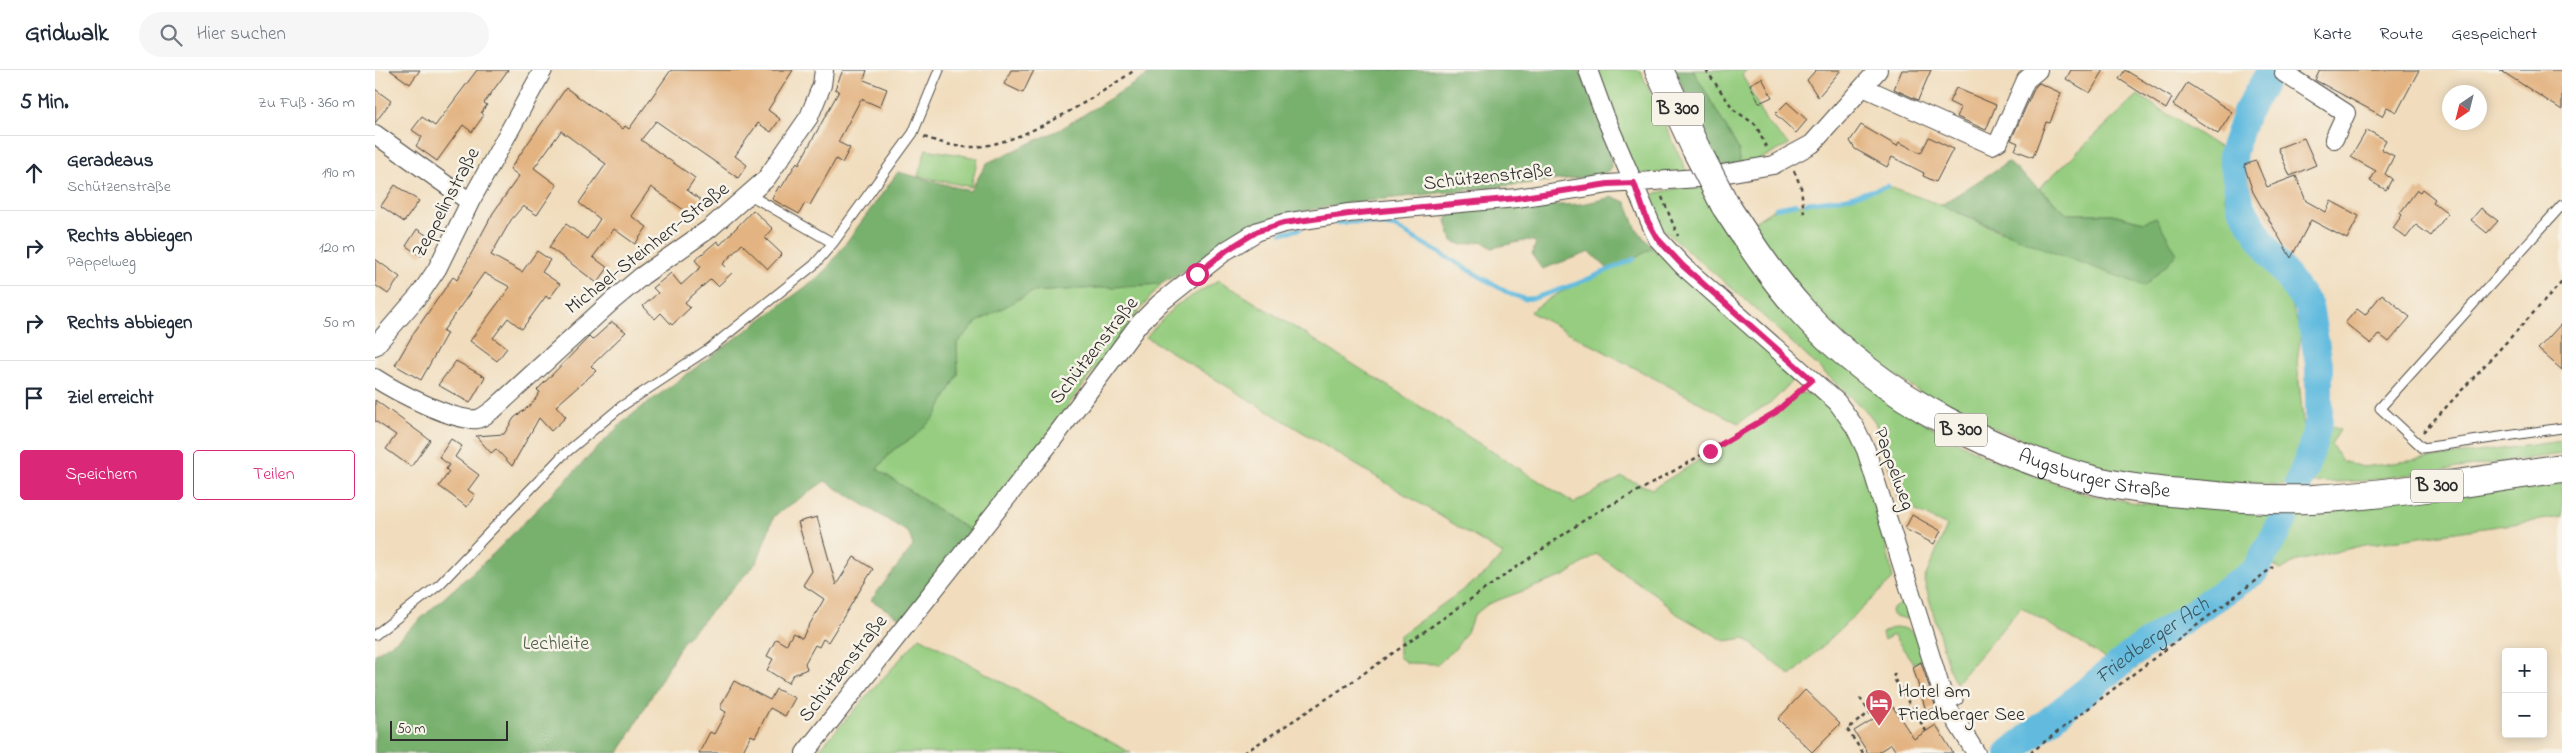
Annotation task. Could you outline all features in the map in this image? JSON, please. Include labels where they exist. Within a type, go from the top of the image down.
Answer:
[{"type":"main road","name":"Augsburger Straße","points":[[1659,70],[1725,205],[1763,263],[1803,312],[1838,347],[1917,405],[1980,440],[2086,478],[2147,491],[2281,499],[2411,490],[2562,468]]},
{"type":"street","name":"Zeppelinstraße","points":[[375,346],[420,294],[437,269],[470,202],[543,70]]},
{"type":"street","name":"Michael-Steinherr-Straße","points":[[375,378],[442,412],[461,418],[478,419],[495,409],[555,352],[642,276],[709,229],[766,180],[809,117],[822,85],[824,70]]},
{"type":"street","name":"Pappelweg","points":[[1588,70],[1647,220],[1657,238],[1683,266],[1837,402],[1855,427],[1898,530],[1952,703],[1976,753]]},
{"type":"street","points":[[1722,174],[1781,161],[1812,144],[1878,70]]},
{"type":"street","points":[[1863,87],[1992,145],[1999,141],[2026,80],[2038,70]]},
{"type":"street","points":[[2286,70],[2284,73],[2345,114],[2334,139]]},
{"type":"street","points":[[375,134],[470,202]]},
{"type":"street","name":"Schützenstraße","points":[[805,753],[1048,446],[1138,324],[1159,304],[1227,250],[1258,231],[1284,223],[1349,214],[1517,198],[1608,184],[1699,178]]},
{"type":"lane","points":[[375,635],[440,584],[563,455],[623,406],[718,342],[814,265],[833,243],[913,133],[939,70]]},
{"type":"lane","points":[[750,195],[833,243]]},
{"type":"lane","points":[[2562,205],[2380,408],[2423,448],[2562,428]]},
{"type":"path","points":[[913,133],[951,145],[972,148],[1000,143],[1052,119],[1104,91],[1135,70]]},
{"type":"path","points":[[1706,70],[1734,110],[1756,125],[1801,187],[1804,214]]},
{"type":"path","points":[[1658,181],[1679,238]]},
{"type":"path","points":[[2415,440],[2562,282]]},
{"type":"path","points":[[1244,753],[1340,690],[1593,514],[1644,488],[1776,412],[1812,380]]},
{"type":"path","points":[[2030,753],[2273,567]]},
{"type":"path","points":[[1895,673],[1893,677],[1926,731]]},
{"type":"path","points":[[1860,698],[1874,719]]},
{"type":"path","points":[[1863,753],[1847,729],[1869,712]]},
{"type":"green space","name":"Lechleite","points":[[1156,70],[1580,70],[1610,145],[1611,168],[1605,173],[1585,177],[1348,203],[1283,215],[1221,244],[1194,265],[1161,284],[1032,292],[977,322],[957,343],[958,375],[935,417],[914,437],[893,450],[877,469],[975,534],[905,621],[871,600],[913,546],[909,533],[825,481],[774,516],[757,562],[682,643],[619,753],[375,753],[375,654],[397,640],[493,554],[626,419],[823,274],[898,172],[970,191],[987,163],[1059,130]]},
{"type":"green space","points":[[1596,70],[1640,70],[1687,172],[1640,174],[1634,169]]},
{"type":"green space","points":[[1675,70],[1693,70],[1739,150],[1740,164],[1718,167]]},
{"type":"green space","points":[[1693,70],[1747,70],[1742,74],[1766,121],[1789,145],[1752,163],[1740,164],[1739,150]]},
{"type":"green space","points":[[2138,95],[2225,151],[2225,199],[2289,299],[2301,332],[2297,363],[2304,429],[2291,485],[2152,480],[2080,462],[1964,416],[1926,396],[1864,355],[1809,302],[1749,225],[1776,208],[1846,198],[1888,186],[1941,205],[2001,232],[2144,222],[2112,214],[2068,214],[2039,188]]},
{"type":"green space","points":[[926,149],[978,158],[971,187],[918,176]]},
{"type":"green space","points":[[2008,162],[2068,214],[2112,214],[2144,222],[2156,217],[2177,254],[2145,286],[2054,253],[1941,205]]},
{"type":"green space","points":[[1700,183],[1713,209],[1751,269],[1793,318],[1910,415],[1984,456],[2084,494],[2143,504],[2231,507],[2562,478],[2562,517],[2364,545],[2294,562],[2281,570],[2271,563],[2130,673],[2021,607],[1956,683],[1949,669],[1924,580],[1947,526],[1900,503],[1875,422],[1868,413],[1748,302],[1660,227],[1651,210],[1651,200],[1656,193]]},
{"type":"green space","points":[[1613,197],[1626,202],[1636,228],[1652,248],[1634,259],[1609,270],[1590,252],[1542,269],[1532,255],[1536,242],[1528,240],[1492,248],[1482,241],[1463,245],[1452,241],[1446,221],[1451,210],[1582,204]]},
{"type":"green space","points":[[1652,248],[1792,374],[1792,381],[1774,400],[1738,423],[1530,312],[1559,293],[1637,257]]},
{"type":"green space","points":[[1219,280],[1574,503],[1622,477],[1652,489],[1776,413],[1799,392],[1818,397],[1824,400],[1839,415],[1851,434],[1862,458],[1878,509],[1893,579],[1791,676],[1745,638],[1725,641],[1677,614],[1656,595],[1596,554],[1566,575],[1488,604],[1474,615],[1467,632],[1455,649],[1438,664],[1407,663],[1399,657],[1399,636],[1486,573],[1503,554],[1146,337],[1175,306]]},
{"type":"green space","points":[[1161,284],[1089,376],[975,534],[877,469],[893,450],[914,437],[958,375],[957,343],[977,322],[1032,292]]},
{"type":"green space","points":[[2323,423],[2340,430],[2331,444],[2342,461],[2363,467],[2562,441],[2562,454],[2361,481],[2310,483]]},
{"type":"green space","points":[[1904,601],[1906,602],[1910,617],[1907,619],[1892,615],[1891,610]]},
{"type":"green space","points":[[1894,627],[1908,630],[1916,635],[1923,658],[1914,664],[1893,635],[1884,640],[1882,633]]},
{"type":"green space","points":[[920,637],[1131,753],[816,753]]},
{"type":"building","points":[[390,70],[420,70],[410,84]]},
{"type":"building","points":[[477,70],[508,70],[484,103],[487,105],[481,113],[484,115],[472,132],[463,125],[437,161],[416,146],[422,137],[412,130],[422,117],[435,126]]},
{"type":"building","points":[[671,70],[793,70],[768,110],[780,119],[771,132],[758,123],[735,156],[747,165],[738,178],[656,121],[641,140],[695,178],[687,190],[701,200],[691,215],[651,187],[631,216],[647,227],[635,244],[614,229],[593,257],[608,268],[597,283],[549,247],[566,224],[587,239],[600,219],[579,203],[606,164],[561,131],[534,168],[557,185],[537,215],[523,206],[511,220],[491,255],[522,272],[537,251],[550,260],[542,272],[560,284],[549,299],[546,296],[522,329],[508,318],[493,338],[507,348],[497,361],[470,341],[510,287],[484,273],[443,331],[447,333],[421,380],[395,365],[415,331],[453,277],[457,280],[493,213],[519,176],[510,169],[566,88],[623,129],[625,126],[629,129]]},
{"type":"building","points":[[843,70],[867,70],[864,80],[887,89],[880,107],[861,99],[838,142],[850,148],[842,163],[836,159],[810,205],[805,203],[799,214],[772,199],[797,162],[799,164],[839,91],[835,89]]},
{"type":"building","points":[[1011,70],[1034,70],[1023,93],[1004,84]]},
{"type":"building","points":[[1816,70],[1841,70],[1818,97],[1807,80]]},
{"type":"building","points":[[1902,70],[1931,70],[1918,100],[1894,89]]},
{"type":"building","points":[[2071,70],[2104,70],[2090,93],[2066,79]]},
{"type":"building","points":[[2125,70],[2172,98],[2166,109],[2119,79]]},
{"type":"building","points":[[2320,70],[2419,70],[2397,112],[2387,107],[2382,116],[2315,80]]},
{"type":"building","points":[[2500,70],[2562,70],[2562,110]]},
{"type":"building","points":[[1762,78],[1772,97],[1759,103],[1750,84]]},
{"type":"building","points":[[2039,83],[2061,93],[2050,123],[2046,122],[2033,157],[2015,150],[2018,143],[2011,140],[2035,87]]},
{"type":"building","points":[[2187,83],[2232,112],[2218,134],[2173,105]]},
{"type":"building","points":[[1956,88],[1996,105],[1986,130],[1957,117],[1961,108],[1949,102]]},
{"type":"building","points":[[375,89],[391,101],[375,123]]},
{"type":"building","points":[[1787,102],[1807,120],[1796,133],[1775,114]]},
{"type":"building","points":[[1861,125],[1897,146],[1899,142],[1921,153],[1929,137],[1953,149],[1936,182],[1923,176],[1924,173],[1892,157],[1887,167],[1855,149],[1850,141]]},
{"type":"building","points":[[2367,130],[2386,140],[2381,149],[2394,156],[2385,174],[2392,179],[2386,190],[2370,181],[2376,171],[2351,157]]},
{"type":"building","points":[[2304,138],[2316,165],[2290,176],[2278,148]]},
{"type":"building","points":[[2256,161],[2267,187],[2296,176],[2306,201],[2326,212],[2331,201],[2359,216],[2347,239],[2311,220],[2291,258],[2253,192],[2244,165]]},
{"type":"building","points":[[395,185],[419,201],[404,222],[381,206]]},
{"type":"building","points":[[2422,189],[2435,199],[2433,202],[2448,213],[2431,236],[2416,225],[2406,238],[2393,228],[2402,215],[2400,213],[2417,190],[2420,192]]},
{"type":"building","points":[[2481,208],[2498,221],[2487,233],[2471,220]]},
{"type":"building","points":[[753,210],[773,229],[765,238],[782,254],[768,269],[742,244],[723,264],[732,273],[718,286],[711,279],[685,302],[690,308],[672,325],[661,313],[655,319],[643,306],[658,293],[653,288],[671,273],[681,285],[701,267],[695,260],[717,241],[720,245]]},
{"type":"building","points":[[417,229],[432,239],[421,256],[406,246]]},
{"type":"building","points":[[375,259],[400,277],[388,294],[375,285]]},
{"type":"building","points":[[2382,294],[2410,317],[2389,342],[2379,334],[2371,344],[2345,323],[2357,309],[2365,315]]},
{"type":"building","points":[[612,322],[626,332],[591,366],[596,371],[556,406],[566,417],[551,431],[539,418],[512,466],[496,449],[491,453],[476,436],[504,434],[514,418],[532,404],[540,392],[537,390],[589,337],[592,340]]},
{"type":"building","points":[[2562,323],[2562,370],[2538,349]]},
{"type":"building","points":[[456,361],[485,377],[470,403],[438,385]]},
{"type":"building","points":[[375,400],[430,440],[411,467],[386,449],[396,435],[375,421]]},
{"type":"building","points":[[451,439],[462,446],[455,457],[479,475],[468,490],[475,495],[467,507],[439,486],[449,472],[446,469],[449,465],[439,457]]},
{"type":"building","points":[[1912,515],[1941,531],[1934,544],[1905,529]]},
{"type":"building","points":[[817,517],[836,585],[854,557],[873,569],[828,642],[823,639],[819,647],[815,645],[805,663],[807,669],[793,675],[788,683],[767,670],[773,659],[767,656],[776,639],[786,645],[793,633],[802,638],[824,599],[803,585],[812,571],[798,522]]},
{"type":"building","points":[[1921,662],[1936,708],[1926,711],[1913,667]]},
{"type":"building","points":[[734,681],[770,700],[776,689],[795,698],[785,716],[770,708],[755,737],[751,735],[742,753],[699,753],[710,732],[714,734],[726,712],[721,709],[721,705]]},
{"type":"building","points":[[1805,690],[1840,724],[1812,752],[1778,719]]},
{"type":"building","points":[[1893,707],[1914,739],[1936,725],[1953,753],[1897,753],[1891,744],[1877,753],[1868,753],[1854,731]]},
{"type":"waterway","name":"Friedberger Ach","points":[[2271,70],[2246,113],[2232,154],[2241,207],[2272,256],[2309,307],[2319,364],[2319,421],[2310,454],[2299,482]]},
{"type":"waterway","points":[[1806,203],[1846,198],[1888,186]]},
{"type":"waterway","points":[[1776,208],[1797,204]]},
{"type":"waterway","points":[[1337,223],[1360,222],[1395,227],[1510,294],[1525,299],[1535,298],[1576,284],[1634,259]]},
{"type":"waterway","points":[[1282,233],[1300,229]]},
{"type":"waterway","name":"Friedberger Ach","points":[[2009,753],[2137,650],[2254,572],[2284,519]]},
{"type":"place","name":"Hotel am Friedberger See","points":[[1879,727]]},
{"type":"route","points":[[1197,274],[1227,250],[1258,231],[1284,223],[1349,214],[1517,198],[1608,184],[1634,183],[1647,220],[1657,238],[1683,266],[1812,380],[1776,412],[1710,451]]}]
